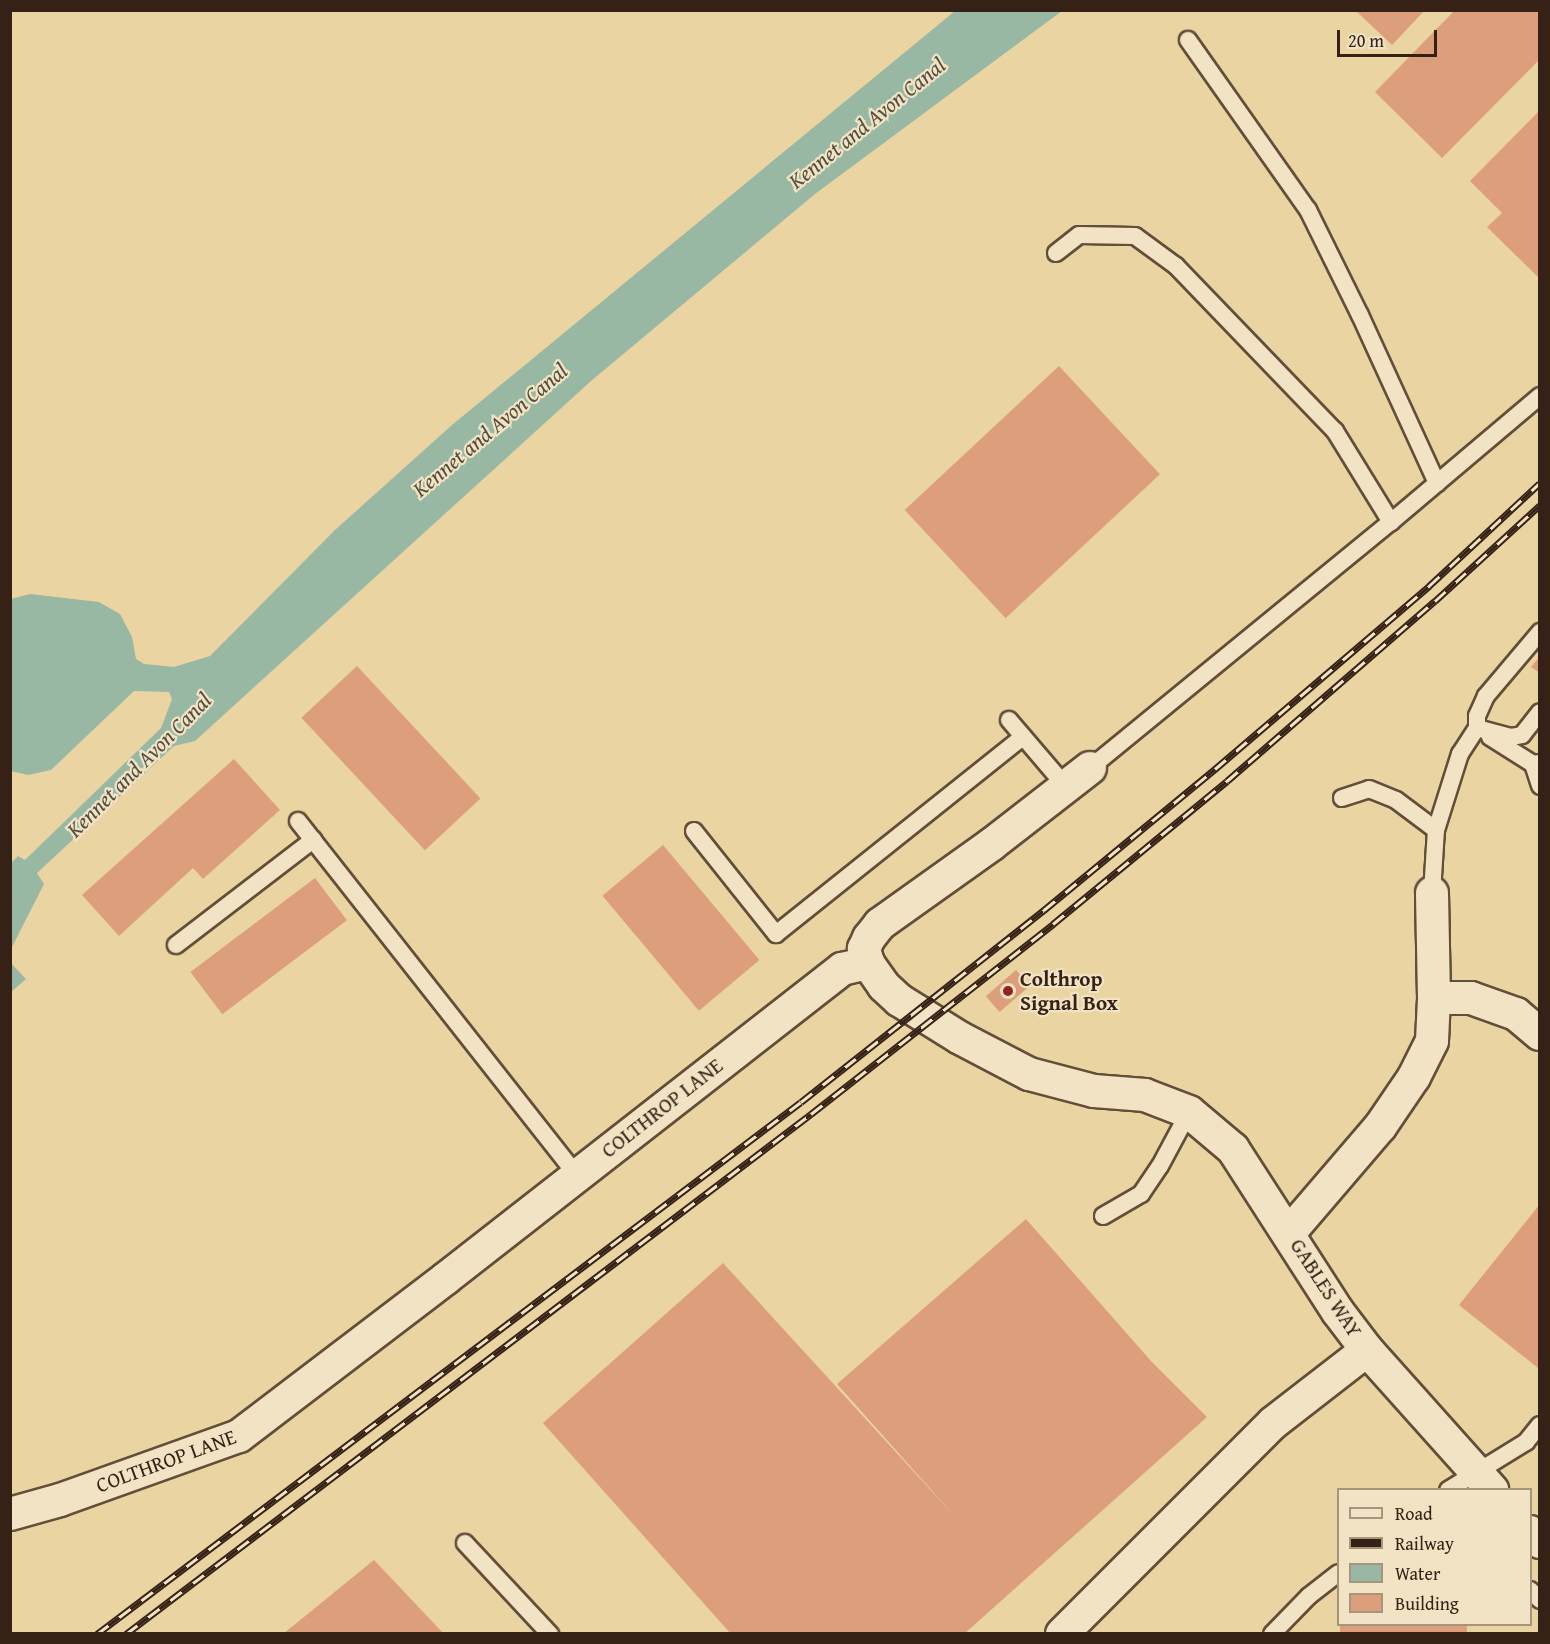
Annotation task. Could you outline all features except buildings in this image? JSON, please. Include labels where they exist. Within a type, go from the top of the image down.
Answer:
[{"type":"street","points":[[1090,768],[880,924],[864,949],[868,963],[884,986],[900,1000],[960,1038],[1029,1074],[1083,1089],[1145,1095],[1189,1112],[1233,1149],[1289,1233]]},
{"type":"street","name":"GABLES WAY","points":[[1062,1634],[1273,1423],[1367,1350],[1338,1312],[1289,1233],[1380,1127],[1414,1077],[1432,1041],[1434,998],[1432,893]]},
{"type":"street","name":"COLTHROP LANE","points":[[10,1514],[60,1500],[239,1436],[445,1279],[576,1174],[842,969],[868,963]]},
{"type":"street","points":[[1434,998],[1471,998],[1516,1014],[1539,1034]]},
{"type":"street","points":[[1367,1350],[1484,1481]]},
{"type":"lane","points":[[1188,40],[1308,210],[1360,315],[1437,483]]},
{"type":"lane","points":[[1056,253],[1079,235],[1135,236],[1176,266],[1335,431],[1391,522]]},
{"type":"lane","points":[[1090,768],[1391,522],[1539,396]]},
{"type":"lane","points":[[1432,893],[1436,830],[1460,754],[1477,728],[1477,716],[1486,696],[1539,632]]},
{"type":"lane","points":[[1477,728],[1511,737],[1522,735],[1539,712]]},
{"type":"lane","points":[[1009,720],[1066,788]]},
{"type":"lane","points":[[1477,728],[1536,764],[1539,786]]},
{"type":"lane","points":[[694,831],[776,934],[1023,737]]},
{"type":"lane","points":[[1342,798],[1369,789],[1396,800],[1436,830]]},
{"type":"lane","points":[[298,821],[576,1174]]},
{"type":"lane","points":[[176,945],[313,840]]},
{"type":"lane","points":[[1103,1216],[1141,1194],[1160,1166],[1189,1112]]},
{"type":"lane","points":[[1456,1488],[1484,1481],[1526,1442],[1539,1425]]},
{"type":"lane","points":[[465,1543],[550,1634]]},
{"type":"lane","points":[[1272,1634],[1310,1596],[1337,1574]]},
{"type":"water","name":"Kennet and Avon Canal","points":[[955,11],[1062,11],[815,194],[591,381],[195,741],[174,746],[37,873],[44,884],[11,949],[11,863],[18,856],[25,860],[161,728],[172,699],[169,692],[134,691],[51,770],[28,775],[11,771],[11,599],[30,594],[99,602],[120,614],[132,637],[136,659],[144,664],[174,667],[210,656],[335,530],[452,425]]},
{"type":"water","points":[[10,962],[26,979],[11,992],[10,992]]},
{"type":"railway","points":[[97,1634],[801,1102],[1044,910],[1215,769],[1429,586],[1540,483]]},
{"type":"railway","points":[[126,1634],[811,1114],[1053,924],[1227,781],[1435,601],[1540,505]]},
{"type":"place","name":"Colthrop Signal Box","points":[[1008,991]]}]
